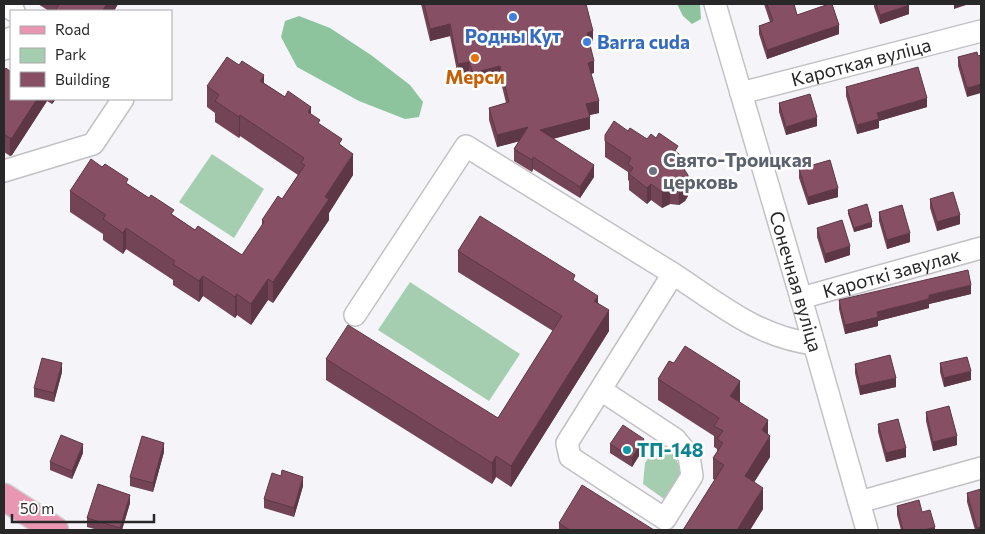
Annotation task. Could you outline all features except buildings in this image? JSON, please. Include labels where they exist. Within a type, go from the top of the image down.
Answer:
[{"type":"main road","points":[[4,497],[54,530]]},
{"type":"street","name":"Сонечная вуліца","points":[[715,4],[867,530]]},
{"type":"street","name":"Кароткая вуліца","points":[[741,93],[981,31]]},
{"type":"street","points":[[4,171],[93,144],[122,100]]},
{"type":"street","points":[[355,315],[466,146],[674,274],[750,324],[766,332],[796,342],[814,344]]},
{"type":"street","name":"Кароткі завулак","points":[[801,298],[981,248]]},
{"type":"street","points":[[601,390],[675,439],[689,456],[692,476],[665,519],[570,457],[567,443],[674,274]]},
{"type":"street","points":[[859,502],[981,468]]},
{"type":"green space","points":[[677,4],[700,4],[701,19],[692,24],[683,16]]},
{"type":"green space","points":[[299,16],[330,28],[371,55],[410,85],[423,102],[419,117],[405,119],[359,101],[297,67],[281,37],[285,21]]},
{"type":"green space","points":[[212,154],[264,189],[234,238],[179,202]]},
{"type":"green space","points":[[410,282],[520,354],[489,401],[378,330]]},
{"type":"green space","points":[[659,442],[672,451],[682,472],[664,499],[643,484],[645,463]]},
{"type":"place","name":"Родны Кут","points":[[513,17]]},
{"type":"place","name":"Barra cuda","points":[[587,42]]},
{"type":"place","name":"Мерси","points":[[475,58]]},
{"type":"place","name":"Свято-Троицкая церковь","points":[[653,171]]},
{"type":"place","name":"ТП-148","points":[[627,450]]}]
